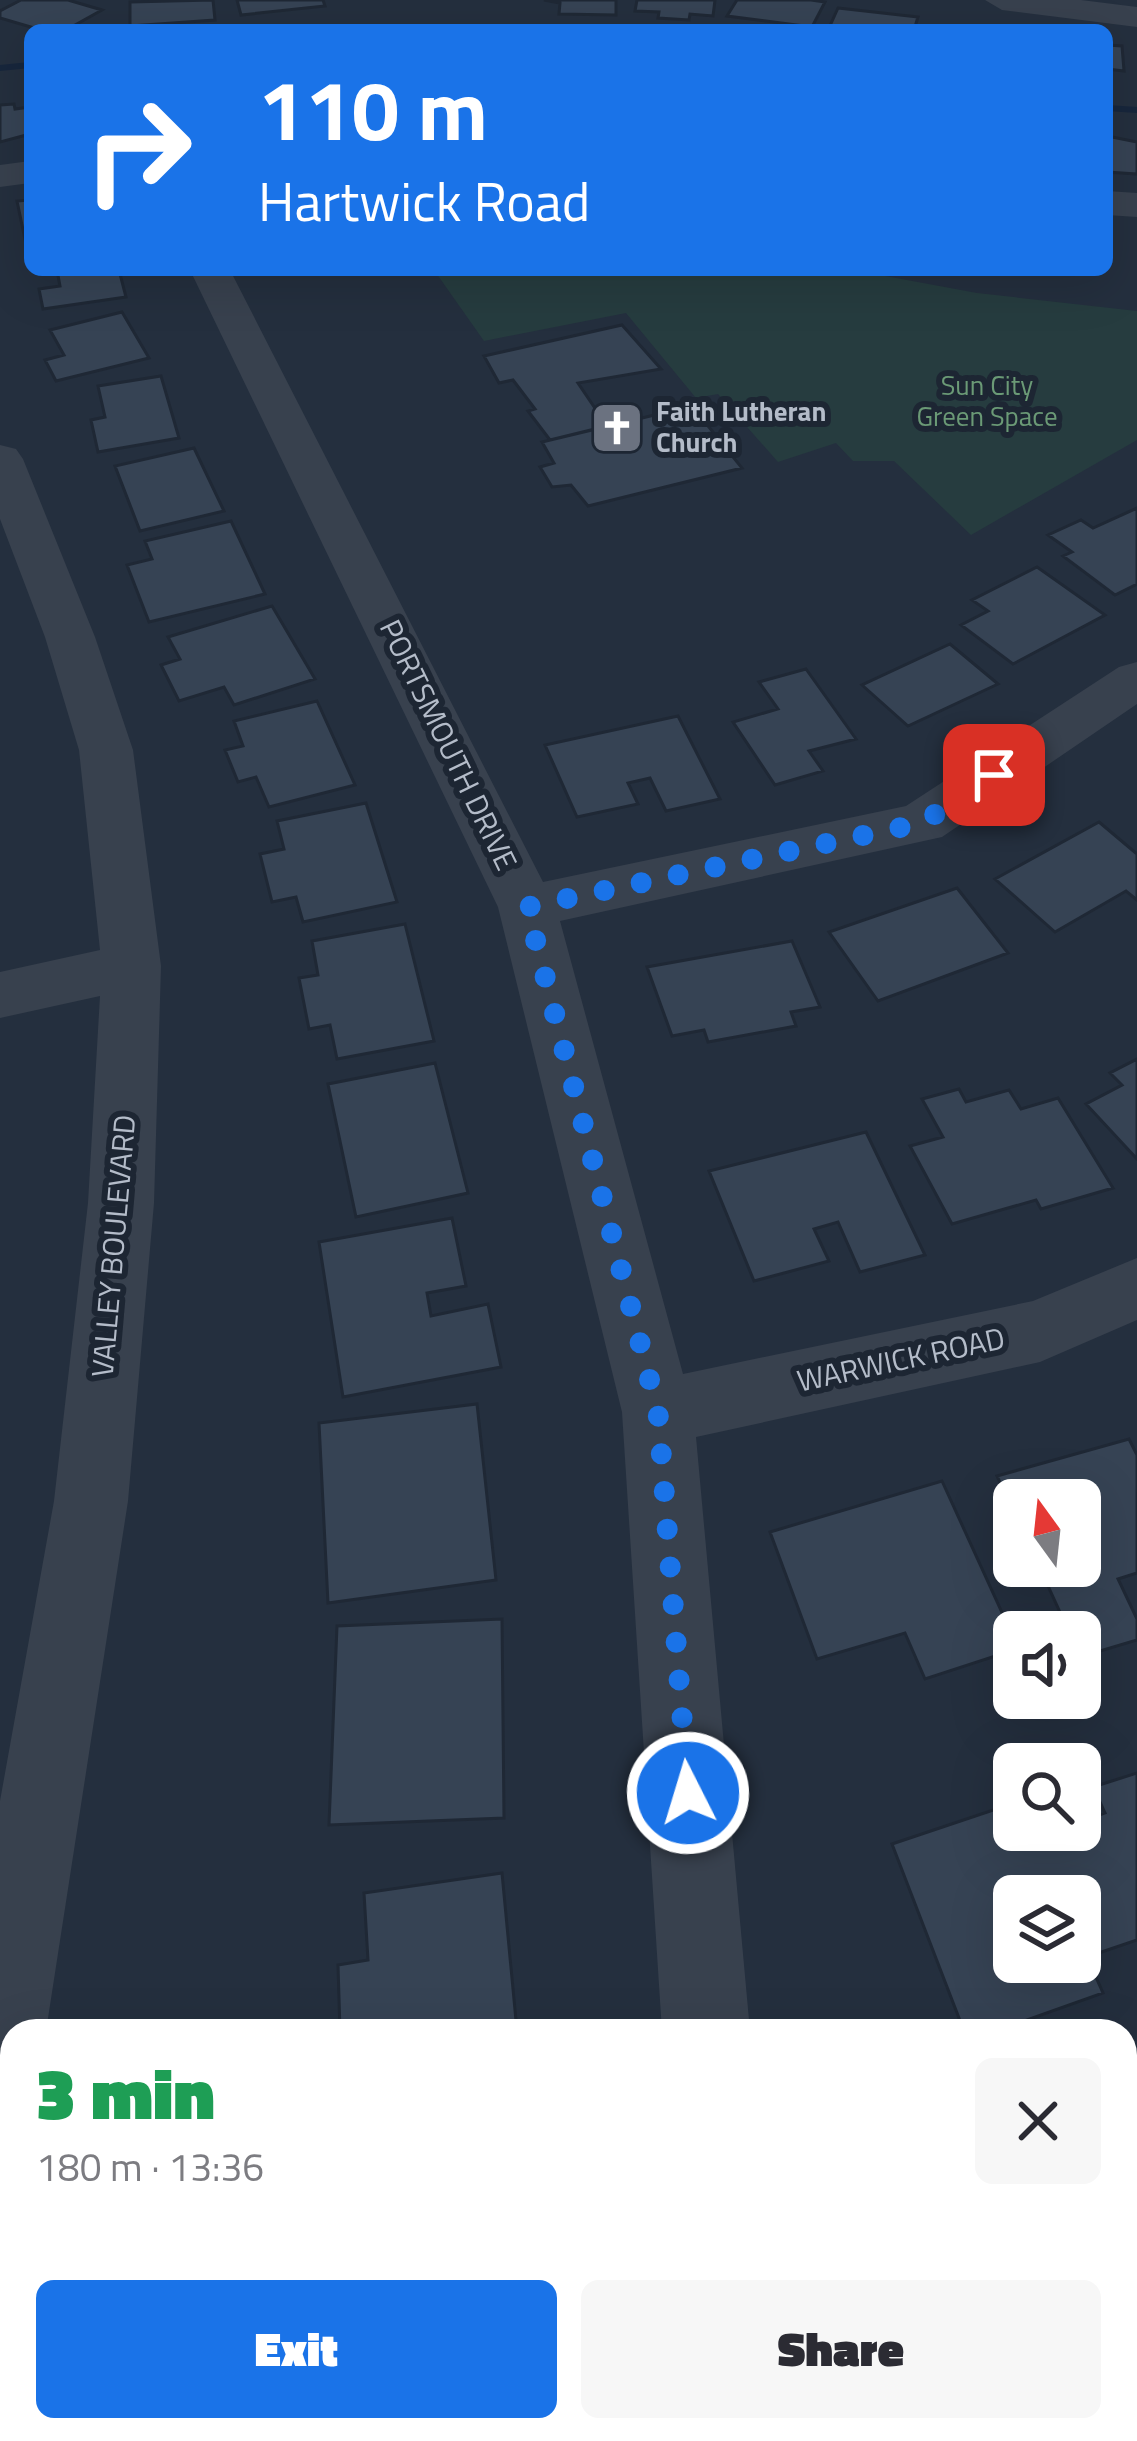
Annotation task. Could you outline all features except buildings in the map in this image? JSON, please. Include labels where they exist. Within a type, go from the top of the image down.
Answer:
[{"type":"street","points":[[1002,0],[1073,5],[1137,17]]},
{"type":"street","name":"PORTSMOUTH DRIVE","points":[[213,276],[527,907],[658,1412],[705,2019]]},
{"type":"street","name":"VALLEY BOULEVARD","points":[[0,459],[70,638],[106,750],[131,966],[121,1203],[92,1501],[5,2019]]},
{"type":"street","points":[[527,907],[922,823],[1137,680]]},
{"type":"street","points":[[0,994],[131,966]]},
{"type":"street","name":"WARWICK ROAD","points":[[658,1412],[1040,1331],[1137,1288]]},
{"type":"green space","name":"Sun City Green Space","points":[[438,276],[885,276],[977,293],[1137,311],[1137,440],[971,535],[894,461],[853,461],[836,443],[778,462],[718,394],[696,398],[626,313],[484,341]]},
{"type":"waterway","points":[[0,68],[24,66]]},
{"type":"waterway","points":[[1113,108],[1137,110]]},
{"type":"place","name":"Faith Lutheran Church","points":[[617,428]]},
{"type":"route","points":[[688,1793],[658,1412],[527,907],[922,823],[994,775]]}]
